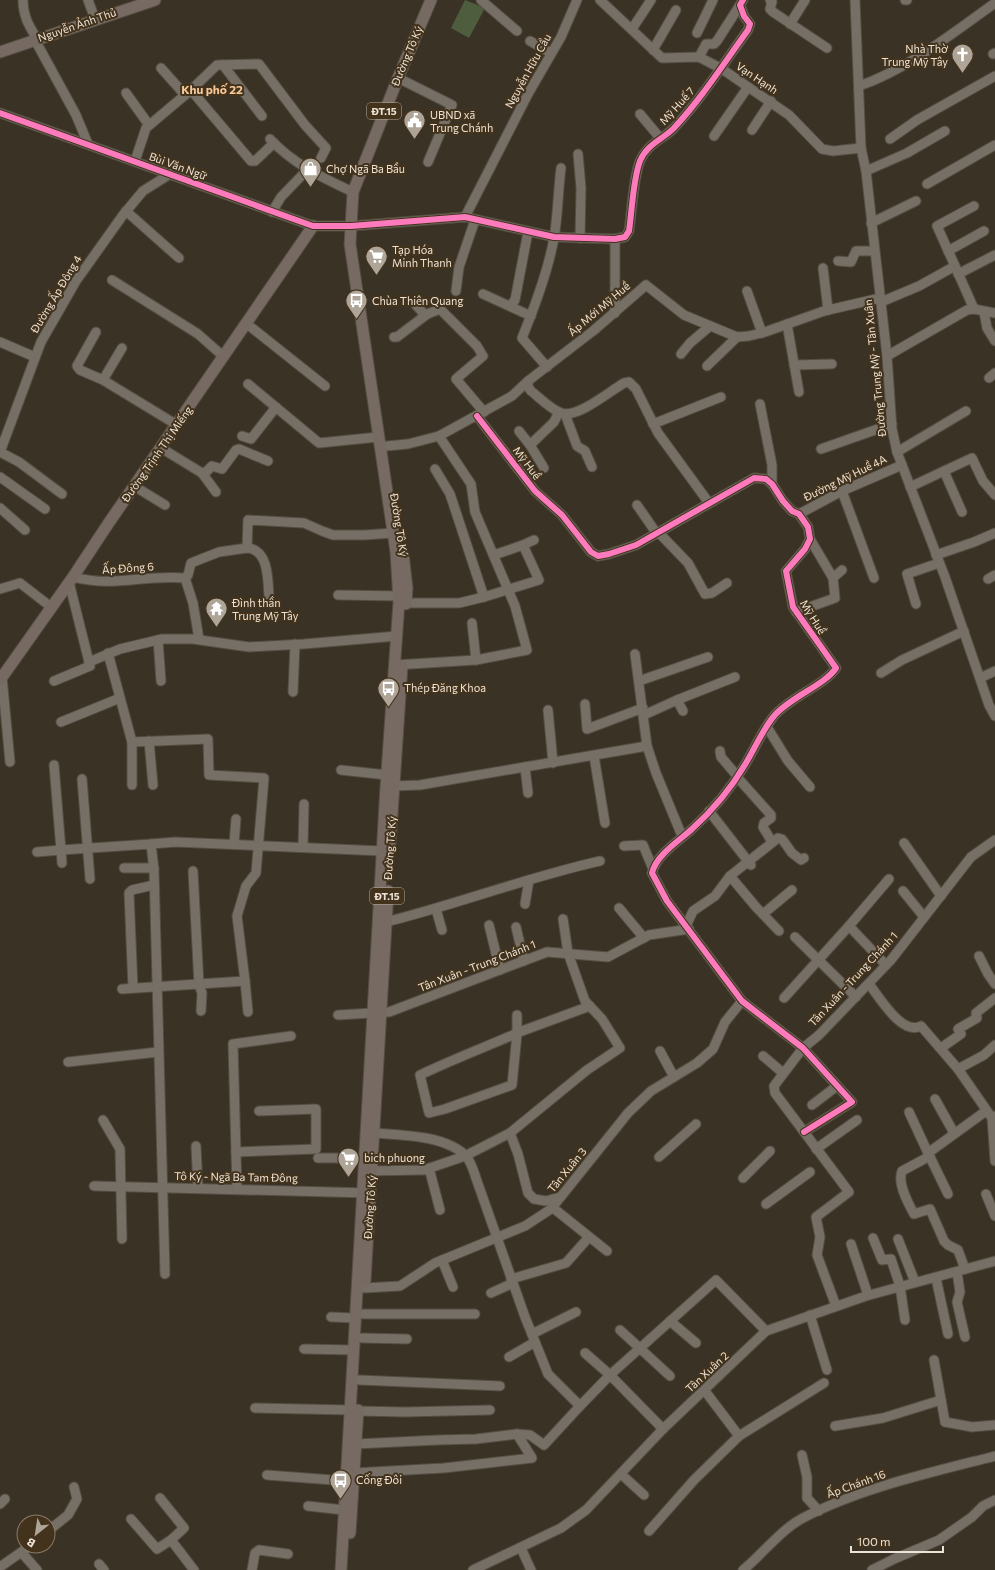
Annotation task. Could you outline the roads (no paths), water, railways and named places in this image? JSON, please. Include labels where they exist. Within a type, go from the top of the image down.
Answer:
[{"type":"main road","name":"Nguyễn Ảnh Thủ","points":[[0,52],[139,3],[155,0]]},
{"type":"main road","name":"Đường Tô Ký","points":[[403,599],[350,244],[353,192],[398,78],[431,0]]},
{"type":"main road","name":"Đường Trịnh Thị Miếng","points":[[1,679],[71,580],[313,226]]},
{"type":"main road","name":"Đường Tô Ký","points":[[348,1570],[356,1444],[354,1410],[354,1350],[364,1288],[368,1171],[374,1134],[382,851],[387,775],[406,569],[357,243],[351,226]]},
{"type":"main road","name":"Đường Tô Ký","points":[[368,1171],[365,1158],[386,922],[394,786],[398,665]]},
{"type":"main road","name":"Đường Tô Ký","points":[[341,1570],[346,1481],[354,1410],[360,1380],[362,1338],[359,1316],[367,1193]]},
{"type":"street","points":[[24,0],[23,10],[27,24],[76,115],[88,144]]},
{"type":"street","points":[[88,0],[96,19]]},
{"type":"street","points":[[481,0],[517,31]]},
{"type":"street","name":"Nguyễn Hữu Cầu","points":[[465,217],[528,94],[561,37],[577,0]]},
{"type":"street","points":[[600,0],[653,50],[665,59],[699,56],[706,44],[714,44],[717,41],[742,3]]},
{"type":"street","points":[[632,29],[651,0]]},
{"type":"street","points":[[696,33],[713,0]]},
{"type":"street","points":[[770,0],[772,2],[770,9],[827,48]]},
{"type":"street","points":[[790,24],[805,0]]},
{"type":"street","name":"Đường Trung Mỹ - Tân Xuân","points":[[855,0],[860,86],[861,148],[866,172],[887,356],[892,424],[897,452],[938,559],[995,716]]},
{"type":"street","name":"Mỹ Huế 7","points":[[615,239],[625,237],[629,231],[640,161],[652,144],[673,128],[722,69],[748,30],[750,24],[744,16],[742,3]]},
{"type":"street","points":[[860,86],[876,81],[937,44],[995,3]]},
{"type":"street","points":[[653,50],[676,10]]},
{"type":"street","points":[[530,41],[551,53]]},
{"type":"street","name":"Vạn Hạnh","points":[[699,56],[722,69],[790,115],[822,149],[833,151],[861,148]]},
{"type":"street","points":[[135,161],[146,128],[188,92],[216,65],[259,64],[305,125],[326,148],[321,158]]},
{"type":"street","points":[[223,65],[262,116]]},
{"type":"street","points":[[161,68],[188,92],[251,161],[255,161],[272,141],[288,156],[308,169],[353,192]]},
{"type":"street","points":[[890,139],[917,120],[995,76]]},
{"type":"street","points":[[398,78],[452,105],[428,162]]},
{"type":"street","points":[[714,136],[748,87]]},
{"type":"street","points":[[126,93],[149,125]]},
{"type":"street","points":[[752,130],[771,102]]},
{"type":"street","name":"Bùi Văn Ngữ","points":[[0,113],[313,226],[351,226],[465,217]]},
{"type":"street","points":[[640,114],[660,138]]},
{"type":"street","points":[[866,172],[945,131]]},
{"type":"street","points":[[927,184],[995,145]]},
{"type":"street","points":[[578,154],[581,188],[580,238]]},
{"type":"street","points":[[547,367],[522,338],[545,275],[554,237],[561,168]]},
{"type":"street","points":[[272,212],[281,197],[308,169]]},
{"type":"street","name":"Đường Ấp Đông 4","points":[[0,452],[41,342],[76,281],[126,211],[143,191],[170,174]]},
{"type":"street","points":[[871,224],[916,201]]},
{"type":"street","points":[[974,206],[937,226],[974,309]]},
{"type":"street","points":[[126,211],[179,258]]},
{"type":"street","points":[[465,217],[554,237],[615,239],[615,312]]},
{"type":"street","points":[[456,291],[459,267],[475,220]]},
{"type":"street","points":[[948,251],[984,231]]},
{"type":"street","points":[[510,306],[515,300],[528,232]]},
{"type":"street","points":[[838,260],[852,262],[856,251],[874,251]]},
{"type":"street","points":[[706,366],[737,337],[762,333],[828,310],[880,300],[995,256]]},
{"type":"street","points":[[824,268],[828,310]]},
{"type":"street","points":[[112,280],[198,334],[224,357]]},
{"type":"street","name":"Ấp Mới Mỹ Huề","points":[[387,446],[408,444],[440,436],[512,396],[528,381],[615,312],[646,285],[684,314],[737,337]]},
{"type":"street","points":[[747,292],[762,333]]},
{"type":"street","points":[[483,294],[531,316]]},
{"type":"street","points":[[394,337],[397,337],[426,315],[415,304]]},
{"type":"street","name":"Mỹ Huề","points":[[426,315],[440,309],[477,346],[483,356],[456,380],[535,490],[562,515],[591,552],[598,556],[636,545],[754,478],[766,479],[772,484]]},
{"type":"street","points":[[887,356],[967,310],[974,309],[995,313]]},
{"type":"street","points":[[984,312],[988,328],[995,341]]},
{"type":"street","points":[[247,324],[325,386]]},
{"type":"street","points":[[787,324],[799,392]]},
{"type":"street","points":[[681,354],[690,343],[710,326]]},
{"type":"street","points":[[96,332],[77,366],[80,370],[103,380],[177,425]]},
{"type":"street","points":[[0,342],[35,357]]},
{"type":"street","points":[[103,380],[122,348]]},
{"type":"street","points":[[794,365],[832,364]]},
{"type":"street","points":[[528,381],[528,387],[531,391],[562,413],[578,446],[585,451],[592,467]]},
{"type":"street","points":[[530,445],[562,413],[578,412],[618,386],[629,382],[636,389],[653,424],[709,503]]},
{"type":"street","points":[[248,384],[320,443],[378,437]]},
{"type":"street","points":[[653,424],[721,397]]},
{"type":"street","points":[[760,404],[772,465],[772,484],[792,511],[799,514],[808,527],[810,539],[833,578],[835,598],[796,612]]},
{"type":"street","points":[[242,436],[251,439],[276,407]]},
{"type":"street","points":[[897,452],[966,411]]},
{"type":"street","points":[[821,449],[892,424]]},
{"type":"street","points":[[519,431],[530,445],[544,468]]},
{"type":"street","points":[[398,665],[476,660],[527,650],[521,624],[494,555],[475,512],[472,501],[471,484],[440,436]]},
{"type":"street","points":[[161,448],[202,473],[216,492]]},
{"type":"street","points":[[202,473],[206,472],[212,466],[222,469],[236,450],[239,449],[268,462]]},
{"type":"street","points":[[0,452],[19,462],[62,494]]},
{"type":"street","points":[[910,487],[970,457],[983,481],[995,495]]},
{"type":"street","name":"Đường Mỹ Huề 4A","points":[[799,514],[842,491],[902,465]]},
{"type":"street","points":[[435,469],[450,494],[484,597]]},
{"type":"street","points":[[944,470],[962,512]]},
{"type":"street","points":[[0,478],[45,509]]},
{"type":"street","points":[[134,486],[166,505]]},
{"type":"street","points":[[842,491],[874,578]]},
{"type":"street","points":[[637,505],[658,533],[688,563],[705,594],[712,593],[727,583]]},
{"type":"street","points":[[0,508],[25,530]]},
{"type":"street","points":[[247,548],[244,520],[304,523],[332,534],[365,535],[393,533]]},
{"type":"street","points":[[916,604],[907,574],[995,533]]},
{"type":"street","name":"Mỹ Huề","points":[[653,869],[682,836],[692,829],[709,811],[738,777],[774,716],[782,708],[803,693],[831,676],[836,668],[793,608],[786,571],[805,549],[810,539]]},
{"type":"street","points":[[494,555],[534,540]]},
{"type":"street","points":[[338,595],[459,603],[484,597],[539,580],[523,545]]},
{"type":"street","points":[[198,640],[193,603],[185,578],[188,575],[191,563],[219,552],[254,548],[258,551],[266,566],[269,598]]},
{"type":"street","points":[[833,578],[842,570]]},
{"type":"street","name":"Ấp Đông 6","points":[[71,580],[111,583],[169,577],[185,578]]},
{"type":"street","points":[[54,681],[90,666],[71,580]]},
{"type":"street","points":[[0,589],[20,583],[51,607]]},
{"type":"street","points":[[472,623],[476,660]]},
{"type":"street","points":[[881,673],[902,660],[964,631]]},
{"type":"street","points":[[89,662],[108,653],[158,640],[198,640],[249,647],[401,635]]},
{"type":"street","points":[[158,640],[161,681]]},
{"type":"street","points":[[293,692],[295,644]]},
{"type":"street","points":[[108,653],[132,742],[132,785]]},
{"type":"street","points":[[635,654],[648,746],[656,773],[682,836]]},
{"type":"street","points":[[639,681],[708,657]]},
{"type":"street","points":[[980,678],[995,671]]},
{"type":"street","points":[[585,704],[587,729],[644,712],[735,677]]},
{"type":"street","points":[[1,679],[10,762]]},
{"type":"street","points":[[61,722],[120,698]]},
{"type":"street","points":[[677,700],[683,711]]},
{"type":"street","points":[[548,710],[553,763]]},
{"type":"street","points":[[767,727],[788,761],[810,787]]},
{"type":"street","points":[[132,742],[208,739],[209,775],[264,778],[256,873],[246,886],[237,916],[248,1012]]},
{"type":"street","points":[[149,741],[153,785]]},
{"type":"street","points":[[394,786],[420,785],[648,746]]},
{"type":"street","points":[[720,751],[721,757],[771,815],[771,818],[764,823],[763,827],[772,842]]},
{"type":"street","points":[[594,756],[604,823]]},
{"type":"street","points":[[54,765],[62,863]]},
{"type":"street","points":[[525,767],[528,794]]},
{"type":"street","points":[[341,770],[387,775]]},
{"type":"street","points":[[82,778],[90,879]]},
{"type":"street","points":[[303,847],[304,804]]},
{"type":"street","points":[[709,811],[750,863]]},
{"type":"street","points":[[234,844],[236,819]]},
{"type":"street","points":[[687,928],[693,911],[715,896],[730,876],[750,863],[778,838],[782,838],[797,859],[801,860],[804,858]]},
{"type":"street","name":"Tân Xuân - Trung Chánh 1","points":[[836,1306],[817,1255],[820,1236],[816,1217],[849,1192],[775,1093],[774,1086],[802,1048],[819,1035],[886,965],[971,857],[995,840]]},
{"type":"street","points":[[37,852],[175,842],[382,851]]},
{"type":"street","points":[[904,843],[941,896]]},
{"type":"street","points":[[151,844],[154,868],[156,988],[165,1274]]},
{"type":"street","points":[[624,846],[644,845],[653,869],[652,874],[667,901],[742,1001],[802,1048],[852,1102],[804,1132]]},
{"type":"street","points":[[386,922],[436,909],[569,868],[600,862]]},
{"type":"street","points":[[124,868],[154,868]]},
{"type":"street","points":[[194,871],[199,985],[202,993],[201,1011]]},
{"type":"street","points":[[730,876],[780,931]]},
{"type":"street","points":[[784,998],[889,879]]},
{"type":"street","points":[[525,904],[529,880]]},
{"type":"street","points":[[133,988],[129,893],[132,890],[154,885]]},
{"type":"street","points":[[763,914],[792,890]]},
{"type":"street","points":[[903,891],[924,917]]},
{"type":"street","points":[[619,908],[644,938]]},
{"type":"street","points":[[436,909],[442,930]]},
{"type":"street","points":[[368,1171],[424,1170],[465,1156],[510,1133],[587,1070],[620,1048],[602,1019],[585,1001],[568,953],[563,919]]},
{"type":"street","points":[[489,925],[500,970]]},
{"type":"street","points":[[849,926],[886,965]]},
{"type":"street","points":[[516,927],[524,960]]},
{"type":"street","name":"Tân Xuân - Trung Chánh 1","points":[[338,1015],[389,1012],[547,952],[608,957],[649,935],[687,928]]},
{"type":"street","points":[[795,937],[856,997]]},
{"type":"street","points":[[979,956],[995,984]]},
{"type":"street","points":[[122,989],[156,988],[245,981]]},
{"type":"street","points":[[869,984],[904,1026],[916,1028],[922,1026],[958,1068],[991,1115],[995,1161]]},
{"type":"street","points":[[941,1048],[961,1034],[958,1029],[977,1018],[976,1014],[995,998]]},
{"type":"street","name":"Tân Xuân 3","points":[[364,1288],[400,1286],[442,1260],[536,1220],[552,1207],[628,1113],[651,1091],[697,1063],[713,1049],[725,1022],[742,1001]]},
{"type":"street","points":[[517,1016],[517,1034],[512,1085],[429,1113],[420,1074],[517,1034],[590,1006]]},
{"type":"street","points":[[237,1189],[233,1044],[291,1036]]},
{"type":"street","points":[[958,1068],[994,1050]]},
{"type":"street","points":[[660,1051],[674,1077]]},
{"type":"street","points":[[68,1062],[158,1052]]},
{"type":"street","points":[[763,1056],[783,1073]]},
{"type":"street","points":[[812,1105],[837,1086]]},
{"type":"street","points":[[934,1099],[954,1133]]},
{"type":"street","points":[[236,1152],[316,1149],[316,1109],[259,1111]]},
{"type":"street","points":[[909,1112],[948,1194]]},
{"type":"street","points":[[965,1336],[957,1302],[960,1292],[961,1270],[958,1250],[948,1245],[944,1241],[930,1209],[914,1214],[903,1188],[901,1175],[902,1171],[929,1154],[954,1133],[991,1115]]},
{"type":"street","points":[[103,1120],[120,1149],[122,1239]]},
{"type":"street","points":[[816,1149],[857,1120]]},
{"type":"street","points":[[660,1157],[696,1124]]},
{"type":"street","points":[[510,1133],[518,1154],[528,1193],[534,1199],[546,1202],[560,1196]]},
{"type":"street","points":[[374,1134],[407,1136],[440,1141],[465,1156],[470,1162],[478,1181],[512,1281],[548,1374],[580,1406]]},
{"type":"street","points":[[196,1146],[198,1188]]},
{"type":"street","points":[[743,1178],[770,1151]]},
{"type":"street","points":[[318,1158],[365,1158]]},
{"type":"street","points":[[429,1168],[440,1210]]},
{"type":"street","points":[[766,1204],[810,1172]]},
{"type":"street","name":"Tô Ký - Ngã Ba Tam Đông","points":[[97,1186],[367,1193]]},
{"type":"street","points":[[986,1194],[995,1216]]},
{"type":"street","points":[[552,1207],[607,1251]]},
{"type":"street","points":[[491,1293],[512,1281],[566,1263],[589,1237]]},
{"type":"street","points":[[873,1238],[882,1260],[891,1259],[900,1286],[906,1320]]},
{"type":"street","points":[[898,1239],[915,1282]]},
{"type":"street","points":[[851,1244],[868,1295]]},
{"type":"street","points":[[442,1260],[453,1287]]},
{"type":"street","name":"Tân Xuân 2","points":[[473,1570],[561,1528],[586,1510],[663,1429],[705,1391],[766,1331],[868,1295],[995,1262]]},
{"type":"street","points":[[936,1278],[948,1334]]},
{"type":"street","points":[[354,1472],[444,1468],[532,1458],[610,1375],[716,1280],[766,1331]]},
{"type":"street","points":[[509,1357],[534,1338],[576,1312]]},
{"type":"street","points":[[331,1317],[475,1314]]},
{"type":"street","points":[[810,1315],[827,1370]]},
{"type":"street","points":[[670,1322],[696,1343]]},
{"type":"street","points":[[620,1330],[670,1376]]},
{"type":"street","points":[[362,1338],[407,1339]]},
{"type":"street","points":[[304,1349],[354,1350]]},
{"type":"street","points":[[585,1353],[610,1375],[663,1429]]},
{"type":"street","points":[[934,1360],[945,1422],[972,1427],[995,1425]]},
{"type":"street","points":[[360,1380],[500,1386]]},
{"type":"street","points":[[649,1531],[694,1480],[739,1436],[824,1383]]},
{"type":"street","points":[[705,1391],[739,1436]]},
{"type":"street","points":[[835,1426],[883,1418],[941,1400]]},
{"type":"street","points":[[255,1408],[405,1412],[490,1410]]},
{"type":"street","points":[[356,1444],[476,1439],[517,1434],[530,1435],[544,1445]]},
{"type":"street","points":[[517,1434],[532,1458]]},
{"type":"street","points":[[802,1455],[807,1478],[807,1498],[819,1511]]},
{"type":"street","name":"Ấp Chánh 16","points":[[743,1570],[775,1539],[802,1518],[894,1483],[995,1456]]},
{"type":"street","points":[[621,1474],[644,1495]]},
{"type":"street","points":[[267,1475],[346,1481]]},
{"type":"street","points":[[56,1525],[68,1515],[77,1499],[74,1486]]},
{"type":"street","points":[[131,1518],[157,1548],[171,1540],[184,1528],[160,1498]]},
{"type":"street","points":[[872,1570],[939,1540],[972,1518],[984,1506],[995,1500]]},
{"type":"street","points":[[308,1506],[344,1510]]},
{"type":"street","points":[[171,1540],[194,1570]]},
{"type":"street","points":[[521,1548],[531,1570]]},
{"type":"street","points":[[252,1570],[255,1553],[259,1550],[288,1554]]},
{"type":"street","points":[[0,1567],[20,1554]]},
{"type":"street","points":[[23,1554],[36,1570]]},
{"type":"place","name":"Nhà Thờ Trung Mỹ Tây","points":[[963,74]]},
{"type":"place","name":"UBND xã Trung Chánh","points":[[414,140]]},
{"type":"place","name":"Chợ Ngã Ba Bầu","points":[[311,188]]},
{"type":"place","name":"Tạp Hóa Minh Thanh","points":[[376,276]]},
{"type":"place","name":"Chùa Thiên Quang","points":[[357,320]]},
{"type":"place","name":"Đình thần Trung Mỹ Tây","points":[[216,628]]},
{"type":"place","name":"Thép Đăng Khoa","points":[[388,708]]},
{"type":"place","name":"bich phuong","points":[[348,1178]]},
{"type":"place","name":"Cống Đôi","points":[[340,1500]]},
{"type":"district","name":"Khu phố 22","points":[[212,90]]}]
